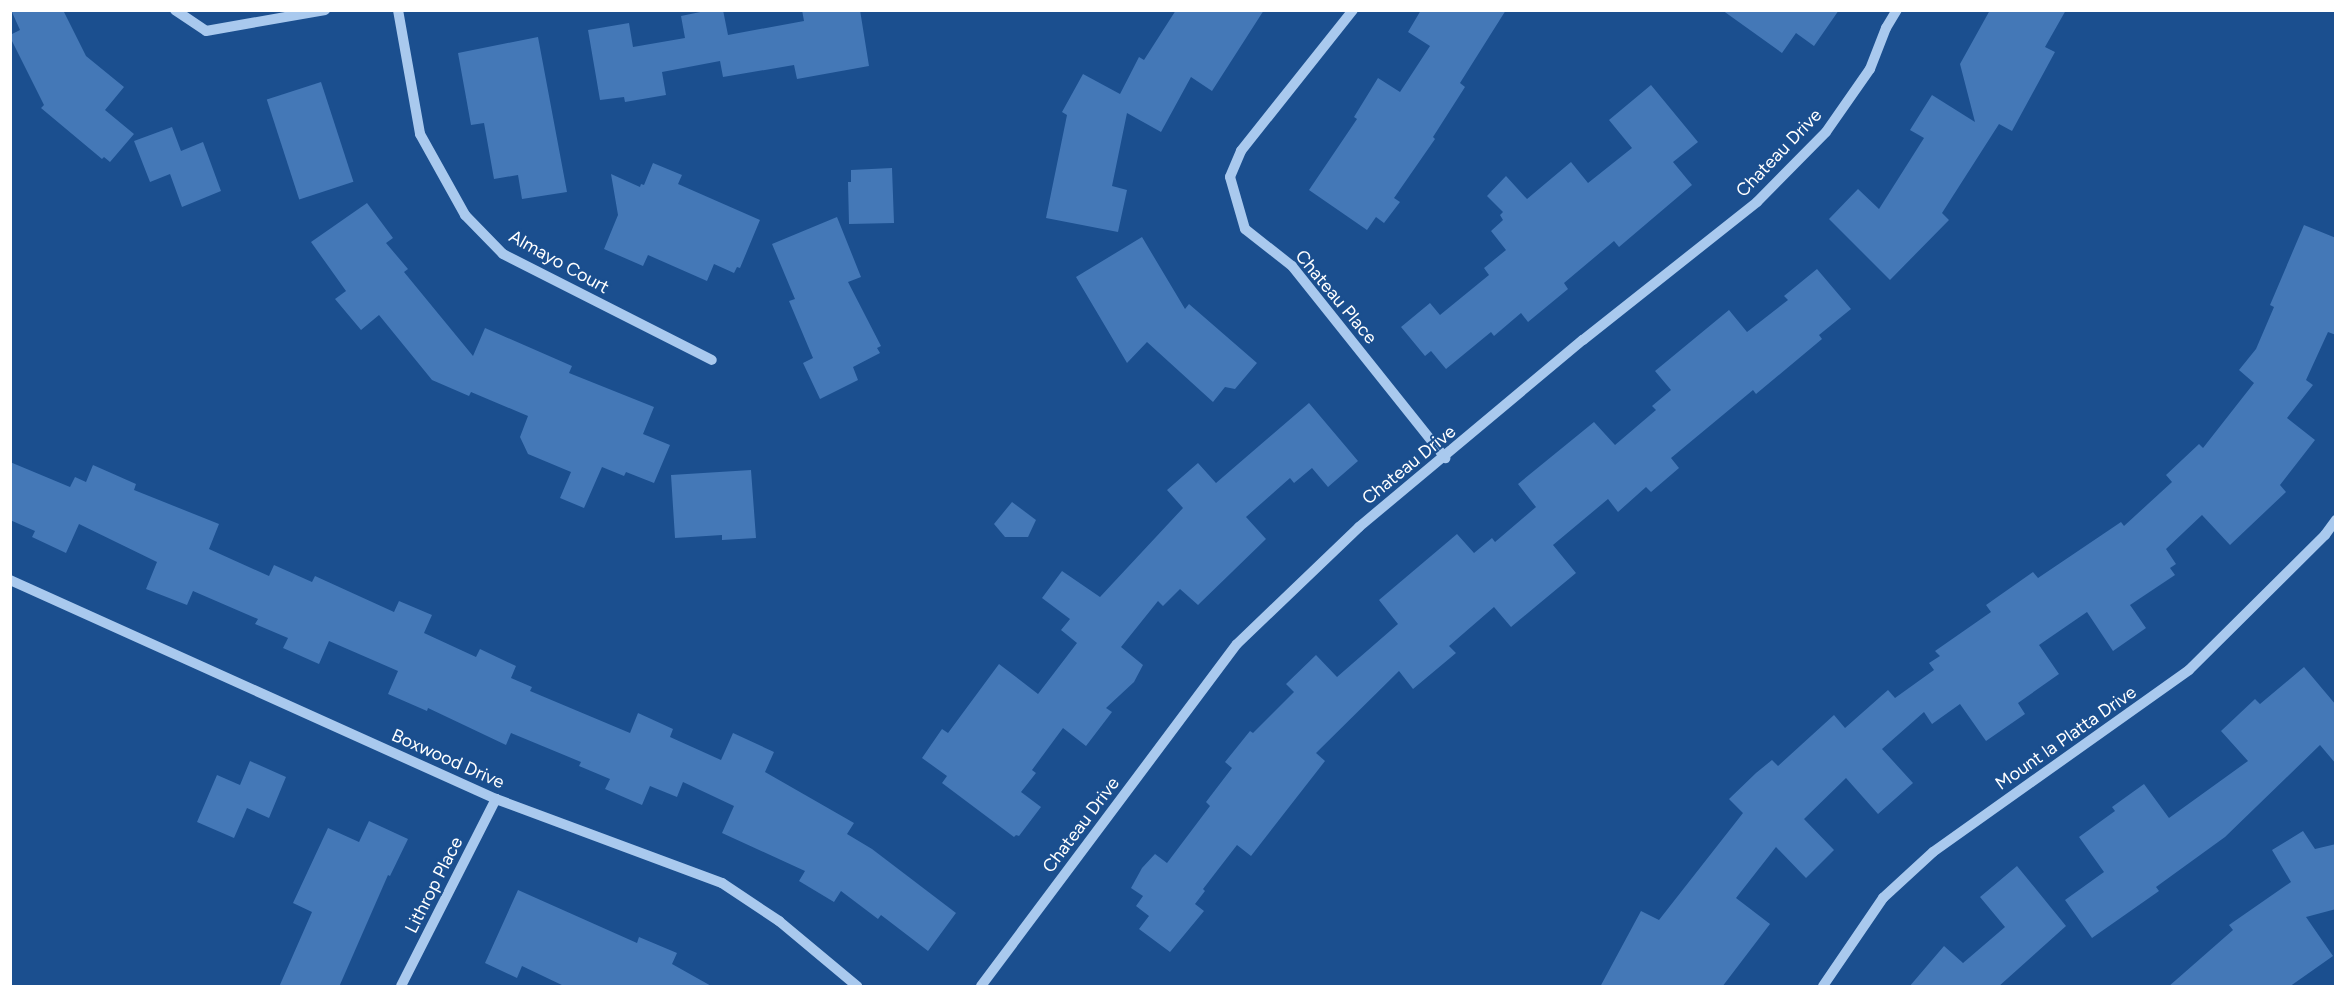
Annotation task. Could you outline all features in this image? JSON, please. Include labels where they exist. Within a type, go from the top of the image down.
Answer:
[{"type":"street","points":[[175,10],[206,31],[325,10]]},
{"type":"street","name":"Almayo Court","points":[[398,10],[420,134],[465,215],[503,254],[712,360]]},
{"type":"street","name":"Chateau Place","points":[[1353,10],[1241,152],[1230,177],[1245,229],[1292,266],[1445,458]]},
{"type":"street","name":"Chateau Drive","points":[[981,987],[1237,644],[1359,527],[1445,458],[1583,340],[1758,202],[1826,132],[1870,69],[1886,28],[1897,10]]},
{"type":"street","name":"Mount la Platta Drive","points":[[1823,987],[1883,898],[1933,852],[2189,670],[2325,535],[2336,520]]},
{"type":"street","name":"Boxwood Drive","points":[[10,580],[496,799],[722,883],[779,921],[857,987]]},
{"type":"street","name":"Lithrop Place","points":[[401,987],[496,799]]},
{"type":"building","points":[[11,10],[63,10],[86,56],[124,87],[105,110],[134,134],[110,162],[104,157],[102,159],[41,108],[44,105],[10,37],[20,30]]},
{"type":"building","points":[[710,10],[723,10],[728,35],[804,21],[802,10],[860,10],[869,66],[797,79],[794,65],[723,77],[720,61],[662,72],[666,95],[625,102],[624,97],[600,100],[588,30],[629,23],[633,47],[685,38],[681,16]]},
{"type":"building","points":[[1176,10],[1264,10],[1212,91],[1191,77],[1161,132],[1127,113],[1112,186],[1127,190],[1118,232],[1046,218],[1067,115],[1062,112],[1083,74],[1120,94],[1139,57],[1144,60]]},
{"type":"building","points":[[1421,10],[1506,10],[1460,83],[1465,87],[1433,137],[1435,139],[1394,198],[1400,202],[1384,223],[1376,217],[1367,230],[1309,190],[1357,119],[1354,117],[1378,78],[1400,92],[1430,46],[1408,32]]},
{"type":"building","points":[[1722,10],[1839,10],[1814,46],[1796,33],[1782,53]]},
{"type":"building","points":[[1990,10],[2066,10],[2045,47],[2055,52],[2012,131],[1999,124],[1942,213],[1949,220],[1890,280],[1829,219],[1858,189],[1879,209],[1924,138],[1910,130],[1932,95],[1975,122],[1960,64]]},
{"type":"building","points":[[538,37],[567,192],[522,199],[518,175],[494,179],[484,123],[471,125],[458,53]]},
{"type":"building","points":[[321,82],[353,182],[299,199],[267,100]]},
{"type":"building","points":[[1651,85],[1698,142],[1673,162],[1692,185],[1619,247],[1614,241],[1564,283],[1568,289],[1528,322],[1521,313],[1494,336],[1491,332],[1446,369],[1431,351],[1425,356],[1401,327],[1430,303],[1440,315],[1489,275],[1484,268],[1506,250],[1491,231],[1503,220],[1500,215],[1503,212],[1487,196],[1506,176],[1527,199],[1571,162],[1588,183],[1632,148],[1609,120]]},
{"type":"building","points":[[172,127],[181,151],[203,142],[221,191],[182,207],[170,174],[150,182],[134,141]]},
{"type":"building","points":[[653,163],[682,175],[678,184],[760,220],[740,268],[737,267],[734,273],[714,264],[707,281],[648,255],[643,266],[604,249],[618,215],[611,174],[640,187],[641,184],[644,185]]},
{"type":"building","points":[[892,168],[894,223],[849,224],[848,182],[851,182],[851,170]]},
{"type":"building","points":[[367,203],[393,238],[386,243],[408,269],[404,272],[473,356],[485,328],[572,366],[569,373],[654,407],[643,434],[670,445],[654,483],[626,472],[624,476],[602,467],[584,508],[560,498],[571,472],[528,454],[520,437],[528,416],[471,392],[469,396],[432,380],[379,315],[361,330],[335,299],[346,291],[311,242]]},
{"type":"building","points":[[837,217],[861,277],[848,282],[881,346],[877,348],[880,353],[853,367],[858,380],[820,399],[803,363],[813,358],[789,301],[795,299],[772,244]]},
{"type":"building","points":[[2304,225],[2336,238],[2336,335],[2328,332],[2306,380],[2313,385],[2287,418],[2315,440],[2280,485],[2286,492],[2230,545],[2202,515],[2166,549],[2176,564],[2170,568],[2175,575],[2130,605],[2146,628],[2113,651],[2087,612],[2039,645],[2059,674],[2018,703],[2025,714],[1986,741],[1960,704],[1932,724],[1924,712],[1882,749],[1913,783],[1878,814],[1846,778],[1804,819],[1834,850],[1806,878],[1776,847],[1736,898],[1770,924],[1722,987],[1600,987],[1641,911],[1659,920],[1743,813],[1729,799],[1756,773],[1772,760],[1778,766],[1834,715],[1845,728],[1888,690],[1895,698],[1934,670],[1929,663],[1940,656],[1935,651],[1991,612],[1986,605],[2033,572],[2038,578],[2121,522],[2124,526],[2172,482],[2166,475],[2199,444],[2203,448],[2254,383],[2239,370],[2256,349],[2274,307],[2270,305]]},
{"type":"building","points":[[1142,237],[1185,309],[1189,304],[1257,363],[1235,389],[1225,387],[1213,402],[1147,342],[1127,363],[1076,277]]},
{"type":"building","points":[[1817,269],[1851,309],[1819,335],[1822,339],[1756,394],[1753,390],[1671,458],[1679,468],[1651,492],[1646,487],[1618,512],[1608,499],[1553,545],[1576,573],[1511,627],[1494,607],[1449,646],[1456,653],[1413,689],[1399,671],[1316,753],[1325,761],[1251,856],[1237,845],[1203,889],[1205,891],[1195,904],[1204,911],[1170,952],[1139,929],[1149,916],[1136,906],[1143,896],[1131,888],[1142,868],[1155,854],[1167,863],[1210,806],[1206,802],[1232,768],[1225,762],[1250,731],[1253,733],[1294,692],[1286,684],[1316,655],[1337,677],[1398,624],[1379,600],[1457,534],[1474,553],[1492,538],[1495,542],[1536,507],[1518,484],[1594,422],[1615,445],[1656,410],[1652,406],[1671,390],[1655,371],[1729,310],[1747,332],[1788,300],[1784,296]]},
{"type":"building","points":[[1309,403],[1358,461],[1328,487],[1312,468],[1294,483],[1290,478],[1246,517],[1266,539],[1198,605],[1180,589],[1163,606],[1158,601],[1121,647],[1143,665],[1134,682],[1106,708],[1112,712],[1086,746],[1063,728],[1032,770],[1036,773],[1021,792],[1041,807],[1019,836],[1014,837],[942,783],[947,776],[922,758],[942,729],[948,733],[999,664],[1038,694],[1077,643],[1061,630],[1070,619],[1042,598],[1062,571],[1100,597],[1183,508],[1167,490],[1198,463],[1216,483]]},
{"type":"building","points":[[10,462],[70,487],[75,477],[86,482],[93,465],[136,484],[134,490],[219,524],[209,549],[269,576],[274,565],[312,582],[315,576],[394,612],[399,601],[432,615],[424,633],[476,657],[480,649],[516,666],[511,678],[532,687],[530,691],[630,733],[638,713],[673,729],[670,737],[721,760],[733,733],[774,752],[765,772],[854,823],[847,834],[872,849],[956,913],[928,951],[881,915],[878,919],[841,891],[834,902],[799,881],[805,871],[722,833],[734,806],[683,782],[677,797],[650,786],[642,805],[605,789],[610,779],[579,766],[581,762],[511,733],[506,745],[428,708],[427,711],[388,694],[398,671],[329,641],[319,664],[283,648],[288,638],[255,624],[258,619],[193,591],[187,605],[146,589],[157,562],[79,524],[66,553],[32,537],[35,531],[10,520]]},
{"type":"building","points":[[751,470],[756,538],[722,540],[722,535],[675,538],[671,475]]},
{"type":"building","points":[[1012,502],[1036,520],[1028,537],[1005,537],[994,524]]},
{"type":"building","points":[[2304,667],[2336,705],[2336,764],[2320,745],[2225,837],[2156,887],[2159,891],[2092,938],[2065,900],[2104,872],[2079,837],[2115,811],[2112,807],[2144,784],[2169,818],[2248,761],[2221,731],[2255,699],[2260,704]]},
{"type":"building","points":[[250,761],[286,777],[269,818],[247,808],[234,838],[197,822],[217,775],[240,785]]},
{"type":"building","points":[[369,821],[408,839],[390,876],[388,875],[339,987],[279,987],[312,912],[293,903],[328,828],[359,842]]},
{"type":"building","points":[[2303,831],[2315,849],[2336,844],[2336,909],[2306,917],[2333,956],[2289,987],[2168,987],[2233,930],[2229,925],[2291,882],[2272,850]]},
{"type":"building","points":[[2017,866],[2066,926],[1998,987],[1909,987],[1944,946],[1963,963],[2005,927],[1980,897]]},
{"type":"building","points":[[518,890],[637,943],[639,937],[677,953],[672,964],[713,987],[566,987],[522,966],[517,978],[485,963]]}]
